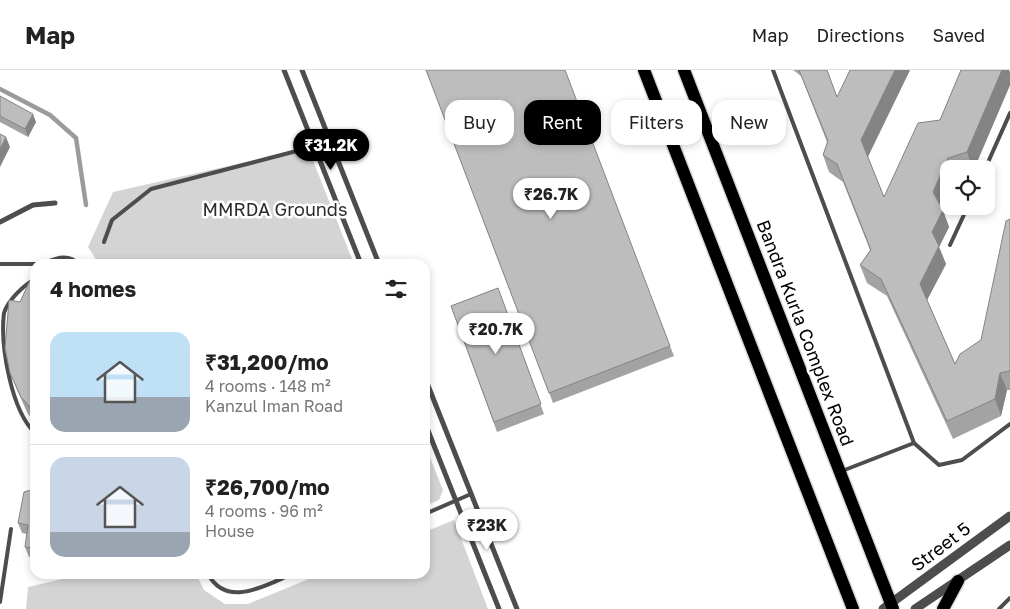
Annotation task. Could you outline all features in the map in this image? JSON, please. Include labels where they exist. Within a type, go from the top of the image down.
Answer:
[{"type":"main road","points":[[644,70],[853,609]]},
{"type":"main road","name":"Bandra Kurla Complex Road","points":[[684,70],[840,472],[889,607]]},
{"type":"main road","points":[[943,609],[958,581]]},
{"type":"street","points":[[284,70],[359,259]]},
{"type":"street","points":[[302,70],[377,259]]},
{"type":"street","points":[[0,222],[33,205],[55,203]]},
{"type":"street","points":[[430,391],[517,609]]},
{"type":"street","points":[[430,435],[499,609]]},
{"type":"street","name":"Street 5","points":[[889,607],[1010,516]]},
{"type":"street","name":"Street 5","points":[[915,609],[1010,545]]},
{"type":"lane","points":[[774,70],[914,443],[939,465],[962,460],[1008,425],[1010,432]]},
{"type":"lane","points":[[989,160],[1010,113]]},
{"type":"lane","points":[[104,242],[112,220],[151,189],[315,148],[331,142]]},
{"type":"lane","points":[[950,245],[964,215]]},
{"type":"lane","points":[[56,259],[65,256],[74,259]]},
{"type":"lane","points":[[0,272],[2,264],[30,264]]},
{"type":"lane","points":[[30,282],[25,285],[4,312],[3,330],[4,366],[11,389],[30,428]]},
{"type":"lane","points":[[840,472],[914,443]]},
{"type":"lane","points":[[430,512],[471,494]]},
{"type":"lane","points":[[0,602],[11,529]]},
{"type":"lane","points":[[211,579],[226,590],[246,594],[280,579]]},
{"type":"lane","points":[[999,609],[1010,598]]},
{"type":"green space","name":"MMRDA Grounds","points":[[308,148],[352,259],[96,259],[88,247],[113,192]]},
{"type":"green space","points":[[430,458],[443,490],[439,500],[430,504]]},
{"type":"green space","points":[[454,520],[488,609],[26,609],[28,587],[62,579],[198,579],[204,590],[225,604],[248,604],[309,579],[430,579],[430,530]]},
{"type":"building","points":[[426,70],[565,70],[576,100],[524,100],[524,145],[594,145],[670,346],[549,393],[455,145],[514,145],[514,100],[445,100],[445,120]]},
{"type":"building","points":[[799,70],[827,70],[837,97],[850,70],[895,70],[861,140],[884,197],[918,123],[940,120],[961,70],[1002,70],[967,152],[948,158],[947,160],[940,160],[940,176],[933,192],[940,205],[940,215],[932,232],[939,246],[920,284],[955,364],[960,354],[981,340],[1006,221],[1010,219],[1010,371],[1000,373],[995,399],[947,421],[881,279],[860,265],[871,250],[837,164],[823,155],[828,141]]},
{"type":"building","points":[[0,96],[33,114],[25,129],[0,116]]},
{"type":"building","points":[[0,134],[6,137],[0,149]]},
{"type":"building","points":[[30,280],[30,407],[21,397],[10,373],[5,348],[9,300],[20,302]]},
{"type":"building","points":[[498,288],[541,404],[494,422],[451,306]]},
{"type":"building","points":[[30,490],[30,548],[25,547],[28,525],[18,523],[24,492]]},
{"type":"waterway","points":[[0,89],[50,115],[76,138],[86,205]]}]
